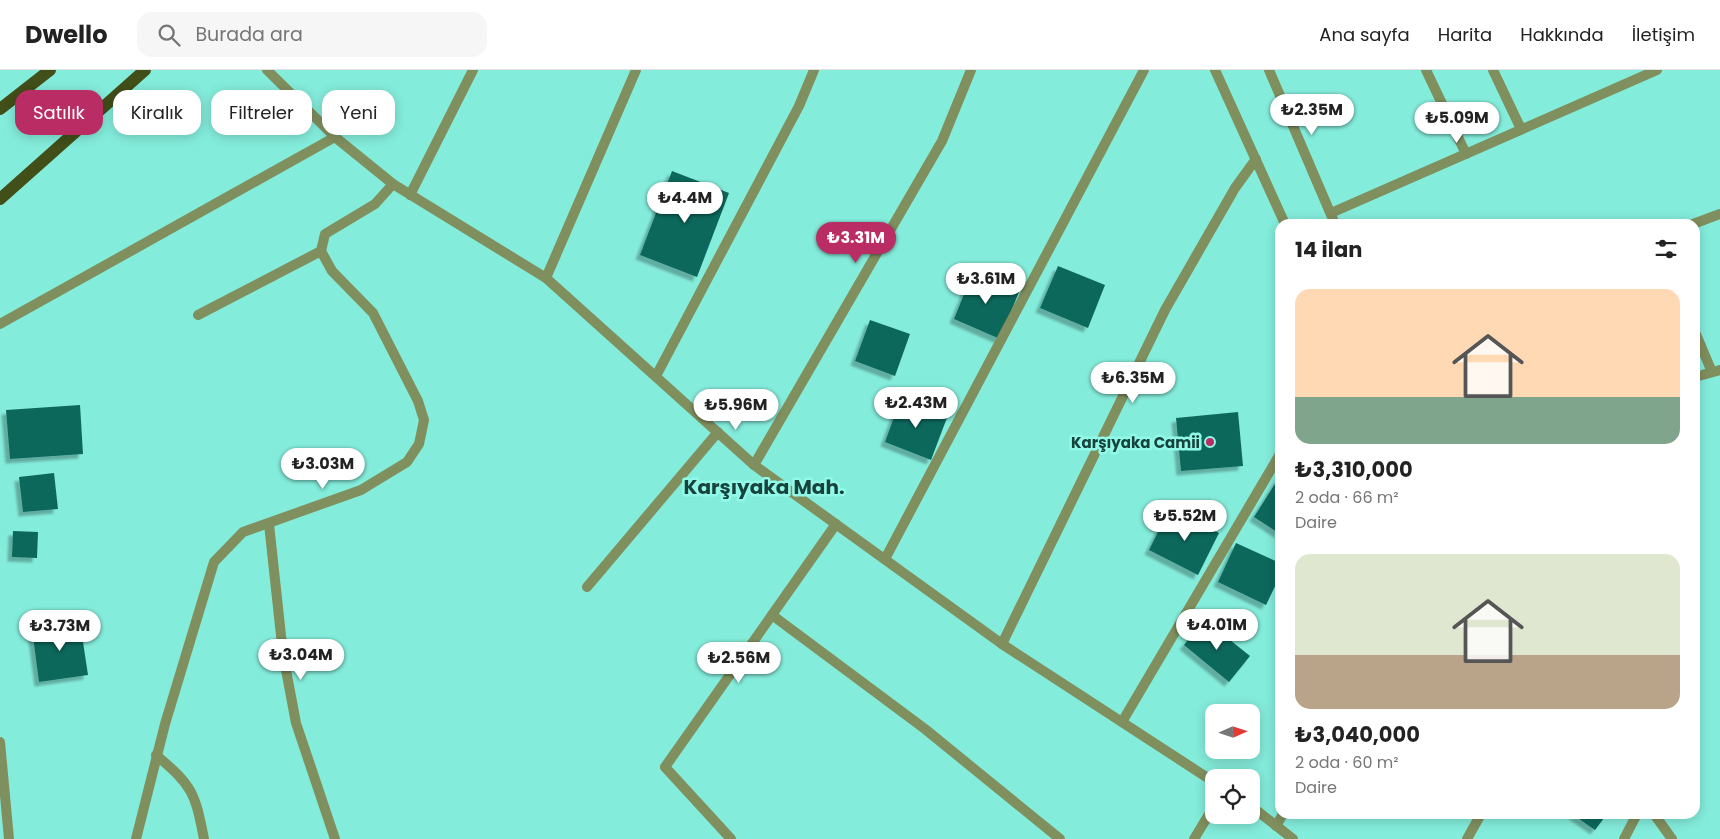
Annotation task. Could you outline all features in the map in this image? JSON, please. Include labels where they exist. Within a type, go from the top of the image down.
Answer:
[{"type":"main road","points":[[0,109],[50,70]]},
{"type":"main road","points":[[0,199],[145,70]]},
{"type":"street","points":[[267,70],[335,137],[393,184],[546,278],[754,465],[1002,644],[1205,776]]},
{"type":"street","points":[[410,195],[473,70]]},
{"type":"street","points":[[546,278],[636,70]]},
{"type":"street","points":[[656,376],[799,106],[814,70]]},
{"type":"street","points":[[754,465],[942,141],[971,70]]},
{"type":"street","points":[[885,559],[1144,70]]},
{"type":"street","points":[[1215,70],[1283,219]]},
{"type":"street","points":[[1269,70],[1333,219]]},
{"type":"street","points":[[1426,70],[1466,154]]},
{"type":"street","points":[[1493,70],[1521,129]]},
{"type":"street","points":[[1331,213],[1657,70]]},
{"type":"street","points":[[0,324],[335,137]]},
{"type":"street","points":[[1002,644],[1165,310],[1235,188],[1256,159]]},
{"type":"street","points":[[136,839],[156,755],[214,562],[243,532],[361,490],[407,462],[419,444],[424,420],[418,401],[372,313],[332,271],[321,251],[325,234],[375,204],[393,184]]},
{"type":"street","points":[[1700,221],[1720,214]]},
{"type":"street","points":[[198,315],[321,251]]},
{"type":"street","points":[[1700,341],[1716,371],[1700,376]]},
{"type":"street","points":[[587,587],[718,432]]},
{"type":"street","points":[[1122,722],[1275,462]]},
{"type":"street","points":[[268,524],[283,654],[296,723],[335,839]]},
{"type":"street","points":[[731,839],[665,767],[836,524]]},
{"type":"street","points":[[772,615],[925,729],[1060,839]]},
{"type":"street","points":[[0,742],[8,839]]},
{"type":"street","points":[[156,755],[178,773],[191,790],[204,839]]},
{"type":"street","points":[[1260,813],[1293,839]]},
{"type":"street","points":[[1276,826],[1280,819]]},
{"type":"street","points":[[1467,839],[1478,819]]},
{"type":"street","points":[[1624,839],[1634,819]]},
{"type":"street","points":[[1658,819],[1672,839]]},
{"type":"street","points":[[1194,839],[1205,821]]},
{"type":"building","points":[[672,171],[729,193],[697,277],[640,255]]},
{"type":"building","points":[[1058,266],[1105,285],[1088,328],[1040,308]]},
{"type":"building","points":[[973,272],[1019,292],[1000,339],[954,319]]},
{"type":"building","points":[[870,320],[910,334],[895,376],[855,361]]},
{"type":"building","points":[[901,398],[948,415],[931,460],[885,442]]},
{"type":"building","points":[[80,405],[83,454],[10,459],[6,410]]},
{"type":"building","name":"Karşıyaka Camii","points":[[1238,412],[1243,466],[1181,471],[1176,418]]},
{"type":"building","points":[[54,473],[58,509],[23,512],[19,477]]},
{"type":"building","points":[[1275,484],[1275,531],[1254,517]]},
{"type":"building","points":[[1176,511],[1219,533],[1198,575],[1149,550],[1163,522],[1169,524]]},
{"type":"building","points":[[13,531],[38,532],[37,558],[12,557]]},
{"type":"building","points":[[1236,543],[1275,561],[1275,586],[1266,605],[1218,582]]},
{"type":"building","points":[[1205,620],[1250,656],[1229,682],[1184,645]]},
{"type":"building","points":[[80,622],[88,675],[39,682],[32,629]]},
{"type":"building","points":[[1579,819],[1603,819],[1595,830]]},
{"type":"place","name":"Karşıyaka Camii","points":[[1210,442]]},
{"type":"district","name":"Karşıyaka Mah.","points":[[764,487]]}]
